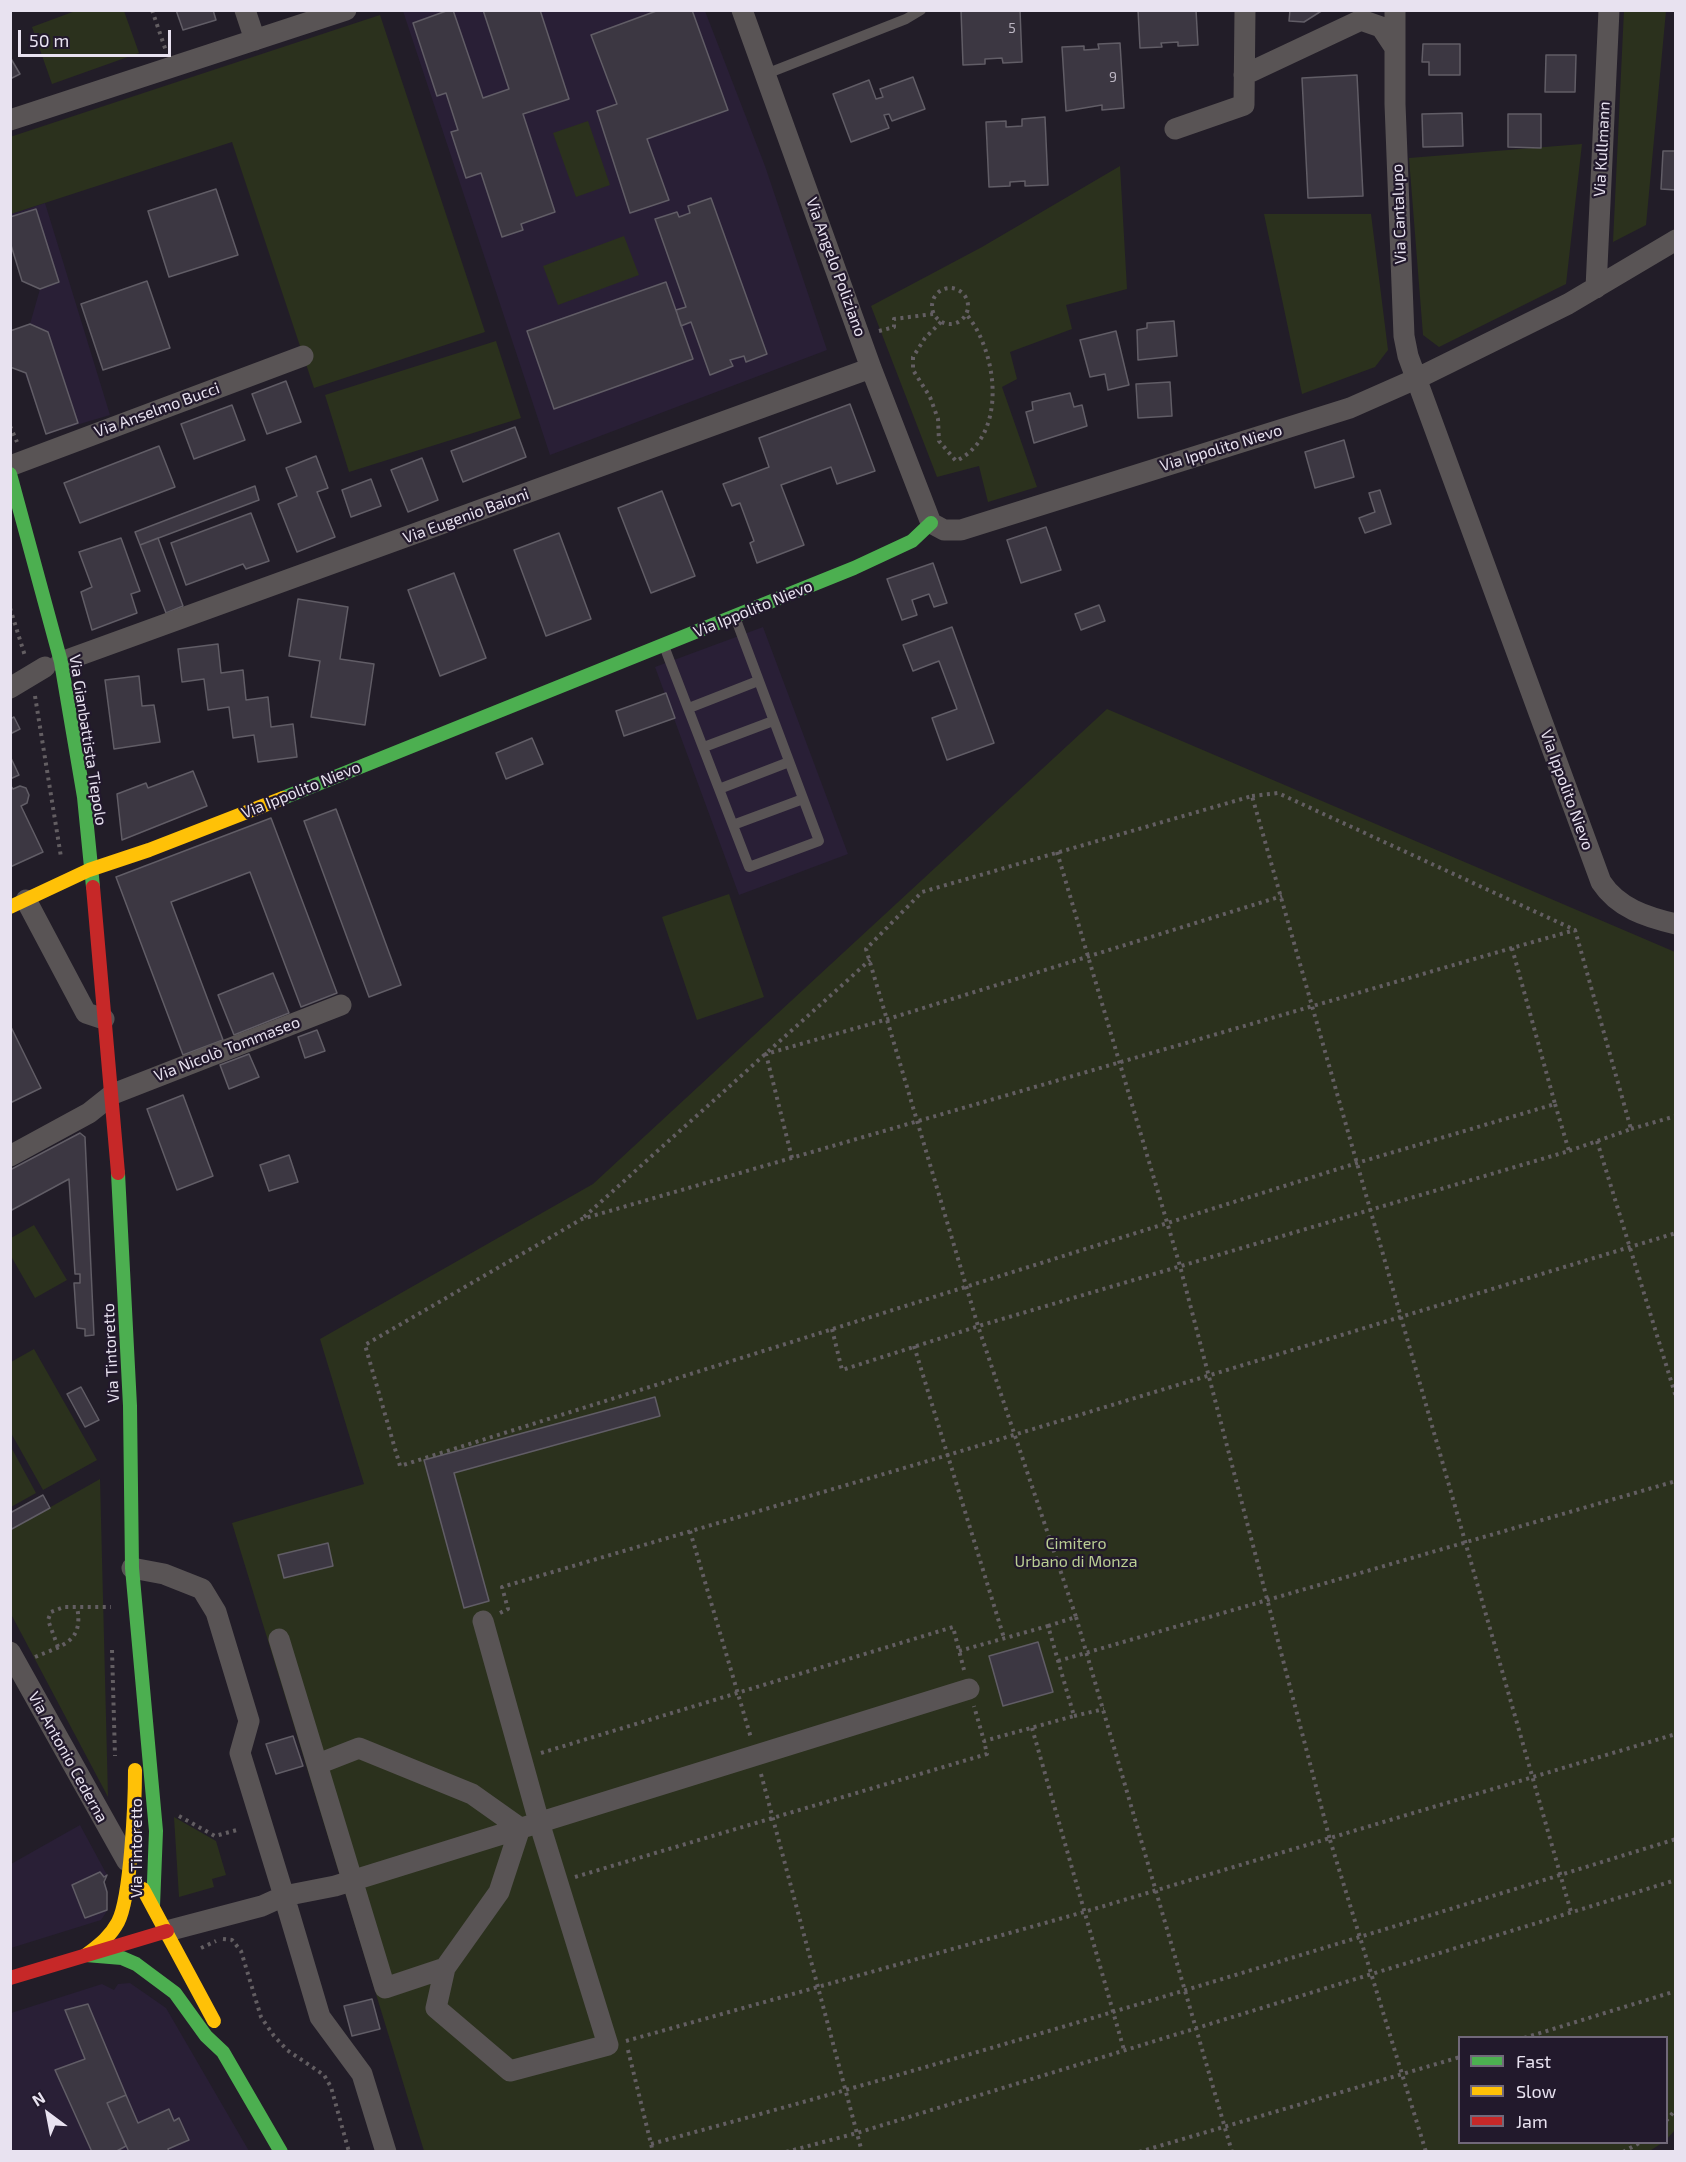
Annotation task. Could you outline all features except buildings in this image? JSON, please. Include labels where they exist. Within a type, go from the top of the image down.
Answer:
[{"type":"street","points":[[245,10],[255,40]]},
{"type":"street","points":[[10,120],[346,10]]},
{"type":"street","name":"Via Angelo Poliziano","points":[[742,10],[860,337],[931,523]]},
{"type":"street","points":[[1175,129],[1244,105],[1245,10]]},
{"type":"street","name":"Via Cantalupo","points":[[1395,10],[1404,336],[1408,356],[1418,378]]},
{"type":"street","name":"Via Kullmann","points":[[1596,288],[1609,10]]},
{"type":"street","points":[[1244,75],[1361,20],[1381,27],[1395,48]]},
{"type":"street","name":"Via Ippolito Nievo","points":[[18,903],[89,870],[149,850],[290,795],[734,617],[902,546],[923,533],[931,523],[944,530],[961,530],[1350,408],[1418,378],[1596,288],[1676,240]]},
{"type":"street","name":"Via Anselmo Bucci","points":[[10,466],[303,356]]},
{"type":"street","name":"Via Eugenio Baioni","points":[[10,687],[45,668],[872,368]]},
{"type":"street","name":"Via Ippolito Nievo","points":[[1418,378],[1601,882],[1610,896],[1644,917],[1676,924]]},
{"type":"street","name":"Via Gianbattista Tiepolo","points":[[10,474],[45,668],[84,798],[89,870]]},
{"type":"street","name":"Via Gianbattista Tiepolo","points":[[73,824],[89,870]]},
{"type":"street","name":"Via Tintoretto","points":[[86,1955],[104,1942],[119,1920],[125,1894],[135,1803],[130,1406],[113,1094],[89,870]]},
{"type":"street","points":[[18,903],[86,1013],[104,1019]]},
{"type":"street","name":"Via Nicolò Tommaseo","points":[[10,1156],[89,1113],[113,1094],[342,1005]]},
{"type":"street","points":[[132,1568],[164,1574],[202,1589],[216,1612],[249,1721],[240,1753],[320,2017],[355,2064],[367,2085],[386,2151]]},
{"type":"street","name":"Via Tintoretto","points":[[134,1610],[154,1803],[153,1906]]},
{"type":"street","points":[[483,1621],[521,1759],[529,1825],[557,1882],[617,2043],[510,2071],[436,2008],[445,1968],[499,1892],[529,1825]]},
{"type":"street","points":[[279,1639],[385,1988],[445,1968]]},
{"type":"street","name":"Via Antonio Cederna","points":[[14,1659],[127,1861]]},
{"type":"street","points":[[10,1978],[167,1931],[262,1906],[285,1896],[353,1880],[969,1689]]},
{"type":"street","points":[[318,1764],[359,1748],[472,1794],[529,1825]]},
{"type":"street","name":"Via Tintoretto","points":[[127,1861],[219,2030],[223,2052]]},
{"type":"street","points":[[86,1955],[122,1958],[150,1973],[175,1993],[206,2036],[223,2052],[281,2151]]},
{"type":"lane","points":[[766,74],[906,20],[921,10]]},
{"type":"lane","points":[[664,646],[749,867],[819,841],[734,617]]},
{"type":"lane","points":[[689,708],[758,681]]},
{"type":"lane","points":[[704,747],[773,721]]},
{"type":"lane","points":[[719,789],[789,762]]},
{"type":"lane","points":[[733,825],[803,799]]},
{"type":"path","points":[[152,10],[166,51]]},
{"type":"path","points":[[946,287],[956,288],[964,294],[969,303],[967,315],[951,325],[941,322],[933,314],[931,307],[935,294],[946,287]]},
{"type":"path","points":[[860,337],[894,327],[894,319],[933,314]]},
{"type":"path","points":[[941,322],[925,338],[913,357],[913,370],[930,397],[938,418],[939,441],[956,461],[968,455],[982,434],[992,408],[990,363],[976,326],[967,315]]},
{"type":"path","points":[[10,608],[45,668],[65,881]]},
{"type":"path","points":[[1232,2151],[1088,1653],[978,1326],[867,949],[922,892],[1252,796],[1278,793],[1575,930],[1631,1129]]},
{"type":"path","points":[[1252,796],[1314,1006],[1571,1912]]},
{"type":"path","points":[[1058,852],[1180,1266],[1330,1840],[1426,2151]]},
{"type":"path","points":[[766,1054],[888,1019],[1281,896]]},
{"type":"path","points":[[582,1219],[1575,930]]},
{"type":"path","points":[[1512,948],[1569,1151]]},
{"type":"path","points":[[870,960],[582,1219],[365,1345],[400,1466],[1357,1163],[1555,1104]]},
{"type":"path","points":[[766,1054],[792,1158]]},
{"type":"path","points":[[832,1329],[842,1370],[978,1326],[1569,1151],[1676,1116]]},
{"type":"path","points":[[1598,1141],[1676,1397]]},
{"type":"path","points":[[483,1621],[507,1609],[502,1587],[948,1455],[1676,1233]]},
{"type":"path","points":[[914,1346],[1004,1638]]},
{"type":"path","points":[[1058,1661],[1676,1481]]},
{"type":"path","points":[[690,1531],[739,1692],[820,1986],[862,2151]]},
{"type":"path","points":[[58,1647],[48,1620],[51,1612],[64,1607],[111,1607]]},
{"type":"path","points":[[14,1659],[58,1647],[74,1637],[80,1629],[77,1607]]},
{"type":"path","points":[[959,1651],[1076,1617]]},
{"type":"path","points":[[1048,1626],[1074,1716]]},
{"type":"path","points":[[521,1759],[953,1627],[987,1754],[557,1882]]},
{"type":"path","points":[[984,1741],[1104,1709]]},
{"type":"path","points":[[1032,1728],[1124,2050]]},
{"type":"path","points":[[652,2151],[617,2043],[1084,1912],[1330,1840],[1676,1734]]},
{"type":"path","points":[[177,1815],[215,1836],[237,1830]]},
{"type":"path","points":[[651,2144],[846,2091],[1113,2013],[1676,1839]]},
{"type":"path","points":[[786,2151],[857,2133],[1676,1880]]},
{"type":"path","points":[[1527,2036],[1676,1991]]},
{"type":"path","points":[[1139,2151],[1458,2059]]},
{"type":"path","points":[[1623,2151],[1637,2144]]},
{"type":"shaded area","points":[[403,11],[705,11],[765,166],[827,350],[550,455]]},
{"type":"shaded area","points":[[45,203],[110,415],[46,434],[10,331],[30,324],[40,289],[22,281],[11,242],[11,214]]},
{"type":"shaded area","points":[[763,627],[848,854],[739,895],[655,667]]},
{"type":"shaded area","points":[[80,1825],[107,1875],[104,1882],[107,1892],[107,1911],[101,1920],[11,1948],[11,1864]]},
{"type":"shaded area","points":[[130,1983],[166,2008],[249,2151],[11,2152],[11,2013],[102,1984],[114,1990],[118,1984]]},
{"type":"green space","points":[[78,10],[124,11],[139,53],[52,84],[32,27]]},
{"type":"green space","points":[[1624,10],[1666,11],[1646,225],[1613,242]]},
{"type":"green space","points":[[380,15],[485,332],[314,388],[232,142],[11,214],[10,137]]},
{"type":"green space","points":[[588,121],[610,185],[576,197],[553,133]]},
{"type":"green space","points":[[1582,144],[1566,284],[1439,347],[1423,335],[1409,158]]},
{"type":"green space","points":[[1120,166],[1127,289],[1066,305],[1072,329],[1010,352],[1017,379],[1002,387],[1037,487],[988,502],[979,466],[937,477],[871,306],[982,247]]},
{"type":"green space","points":[[1264,214],[1371,214],[1388,350],[1375,367],[1302,394]]},
{"type":"green space","points":[[624,236],[639,275],[558,305],[543,266]]},
{"type":"green space","points":[[496,341],[521,418],[349,472],[325,395]]},
{"type":"green space","name":"Cimitero Urbano di Monza","points":[[1107,709],[1675,952],[1675,2130],[1668,2138],[1668,2036],[1458,2036],[1458,2144],[1660,2144],[1648,2152],[424,2151],[232,1523],[364,1484],[320,1339],[593,1184]]},
{"type":"green space","points":[[729,894],[764,997],[697,1020],[662,917]]},
{"type":"green space","points":[[34,1225],[67,1280],[35,1298],[11,1256],[11,1238]]},
{"type":"green space","points":[[34,1349],[97,1460],[43,1490],[11,1433],[11,1362]]},
{"type":"green space","points":[[11,1447],[36,1493],[10,1507]]},
{"type":"green space","points":[[100,1479],[108,1797],[11,1614],[10,1530]]},
{"type":"green space","points":[[174,1817],[216,1841],[226,1875],[212,1879],[214,1887],[179,1897]]},
{"type":"traffic: fast","points":[[10,474],[61,662],[84,797],[93,887]]},
{"type":"traffic: fast","points":[[283,798],[854,568],[912,541],[931,523]]},
{"type":"traffic: fast","points":[[118,1173],[130,1406],[132,1568],[156,1831],[153,1906]]},
{"type":"traffic: fast","points":[[86,1955],[122,1958],[136,1964],[175,1993],[206,2036],[223,2052],[281,2152]]},
{"type":"traffic: slow","points":[[10,907],[89,870],[149,850],[283,798]]},
{"type":"traffic: slow","points":[[86,1955],[111,1932],[122,1910],[131,1848],[135,1770]]},
{"type":"traffic: slow","points":[[143,1889],[214,2021]]},
{"type":"traffic: jam","points":[[93,887],[118,1173]]},
{"type":"traffic: jam","points":[[10,1978],[167,1931]]}]
